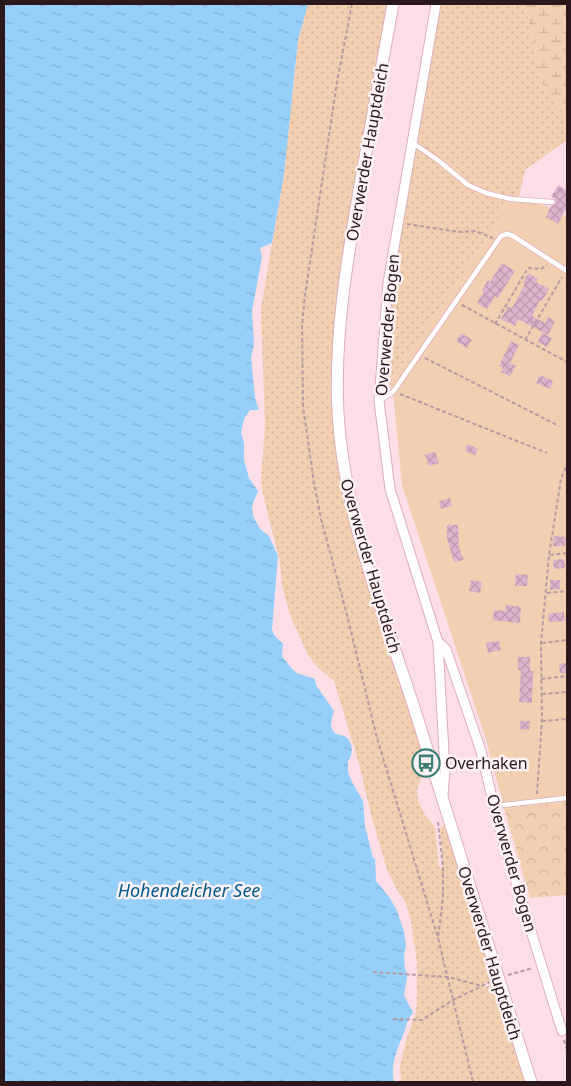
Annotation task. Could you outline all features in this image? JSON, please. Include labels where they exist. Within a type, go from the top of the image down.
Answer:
[{"type":"street","name":"Overwerder Hauptdeich","points":[[393,4],[352,231],[344,290],[338,368],[341,452],[348,493],[378,599],[416,713],[531,1082]]},
{"type":"street","name":"Overwerder Bogen","points":[[436,4],[388,283],[380,401],[390,489],[438,642],[445,771],[442,800]]},
{"type":"street","name":"Overwerder Bogen","points":[[438,642],[446,649],[481,750],[500,831],[562,1031]]},
{"type":"lane","points":[[412,142],[468,185],[486,194],[511,199],[552,202]]},
{"type":"lane","points":[[380,401],[393,392],[500,236],[507,234],[514,236],[567,270]]},
{"type":"lane","points":[[495,806],[567,798]]},
{"type":"path","points":[[398,222],[459,232],[475,231],[498,240]]},
{"type":"path","points":[[494,324],[528,268],[544,268],[551,260]]},
{"type":"path","points":[[525,340],[567,270]]},
{"type":"path","points":[[455,301],[494,324],[567,362]]},
{"type":"path","points":[[419,354],[559,426]]},
{"type":"path","points":[[393,392],[547,453]]},
{"type":"path","points":[[537,802],[542,721],[541,643],[549,555],[561,479],[567,464]]},
{"type":"path","points":[[549,555],[567,553]]},
{"type":"path","points":[[546,593],[567,591]]},
{"type":"path","points":[[541,643],[567,640]]},
{"type":"path","points":[[540,679],[567,676]]},
{"type":"path","points":[[542,694],[567,692]]},
{"type":"path","points":[[542,721],[567,718]]},
{"type":"path","points":[[438,818],[443,883],[438,938],[473,1082]]},
{"type":"path","points":[[393,1019],[422,1020],[453,1000],[498,978],[542,965]]},
{"type":"path","points":[[373,972],[448,978],[482,986]]},
{"type":"path","points":[[562,1031],[567,1050]]},
{"type":"green space","points":[[308,4],[388,4],[333,351],[332,399],[335,437],[426,764],[417,790],[418,801],[425,815],[435,827],[439,867],[443,868],[440,828],[443,826],[446,828],[495,979],[483,984],[485,987],[497,983],[528,1082],[401,1082],[400,1065],[407,1037],[416,1013],[417,998],[417,963],[411,921],[406,903],[387,870],[358,760],[334,681],[318,668],[308,655],[290,615],[282,585],[280,562],[263,494],[261,478],[265,426],[261,308],[284,175],[298,40]]},
{"type":"green space","points":[[441,4],[525,4],[544,90],[567,121],[567,140],[525,170],[518,202],[504,201],[493,230],[389,384],[384,383],[392,283]]},
{"type":"green space","points":[[525,4],[567,4],[567,121],[544,90]]},
{"type":"green space","points":[[504,201],[542,204],[567,217],[567,802],[504,808],[485,736],[402,485],[393,392],[389,384],[493,230]]},
{"type":"green space","points":[[567,802],[567,895],[530,898],[504,808]]},
{"type":"water","name":"Hohendeicher See","points":[[4,4],[308,4],[298,40],[284,175],[272,243],[260,248],[262,257],[252,311],[254,345],[251,357],[255,398],[259,410],[250,410],[244,419],[241,433],[244,443],[244,460],[249,478],[258,491],[252,506],[253,516],[260,529],[269,536],[278,556],[272,629],[274,635],[283,644],[282,656],[292,669],[297,673],[315,679],[316,685],[334,711],[331,724],[333,731],[347,738],[351,744],[352,751],[348,761],[348,772],[363,801],[365,826],[373,858],[375,859],[376,881],[390,898],[397,911],[404,932],[406,946],[404,956],[407,978],[404,995],[413,1013],[408,1021],[395,1058],[394,1082],[4,1082]]},
{"type":"building","points":[[559,185],[567,191],[567,211],[565,210],[558,224],[546,217],[551,206],[556,204],[555,199],[551,196]]},
{"type":"building","points":[[502,263],[515,271],[498,298],[495,296],[487,309],[477,303],[484,292],[482,290],[488,280],[490,282]]},
{"type":"building","points":[[528,273],[538,279],[536,282],[549,289],[542,301],[540,300],[532,316],[545,323],[548,317],[555,321],[548,335],[518,319],[515,326],[501,319],[508,306],[512,308],[525,284],[523,283]]},
{"type":"building","points":[[461,333],[472,340],[467,348],[456,341]]},
{"type":"building","points":[[542,333],[552,338],[547,347],[538,342]]},
{"type":"building","points":[[511,341],[519,345],[510,363],[516,366],[510,376],[501,372],[503,368],[499,366]]},
{"type":"building","points":[[540,375],[553,381],[550,389],[536,383]]},
{"type":"building","points":[[468,444],[478,449],[475,455],[465,451]]},
{"type":"building","points":[[435,452],[439,463],[429,466],[425,455]]},
{"type":"building","points":[[450,498],[452,506],[441,509],[439,501]]},
{"type":"building","points":[[447,525],[458,525],[459,548],[464,560],[454,562],[447,538]]},
{"type":"building","points":[[554,536],[566,537],[565,546],[553,546]]},
{"type":"building","points":[[564,559],[565,568],[554,569],[553,560]]},
{"type":"building","points":[[516,574],[528,575],[527,586],[515,586]]},
{"type":"building","points":[[471,580],[482,582],[480,593],[469,591]]},
{"type":"building","points":[[550,580],[560,580],[560,589],[550,590]]},
{"type":"building","points":[[506,605],[521,607],[520,623],[493,620],[494,610],[505,611]]},
{"type":"building","points":[[564,612],[565,621],[549,622],[548,614]]},
{"type":"building","points":[[499,641],[501,650],[488,653],[486,643]]},
{"type":"building","points":[[518,657],[530,657],[530,671],[533,671],[532,703],[519,702],[521,670],[518,670]]},
{"type":"building","points":[[567,663],[567,673],[560,673],[559,664]]},
{"type":"building","points":[[520,721],[530,721],[529,730],[520,729]]},
{"type":"place","name":"Overhaken","points":[[426,763]]}]
